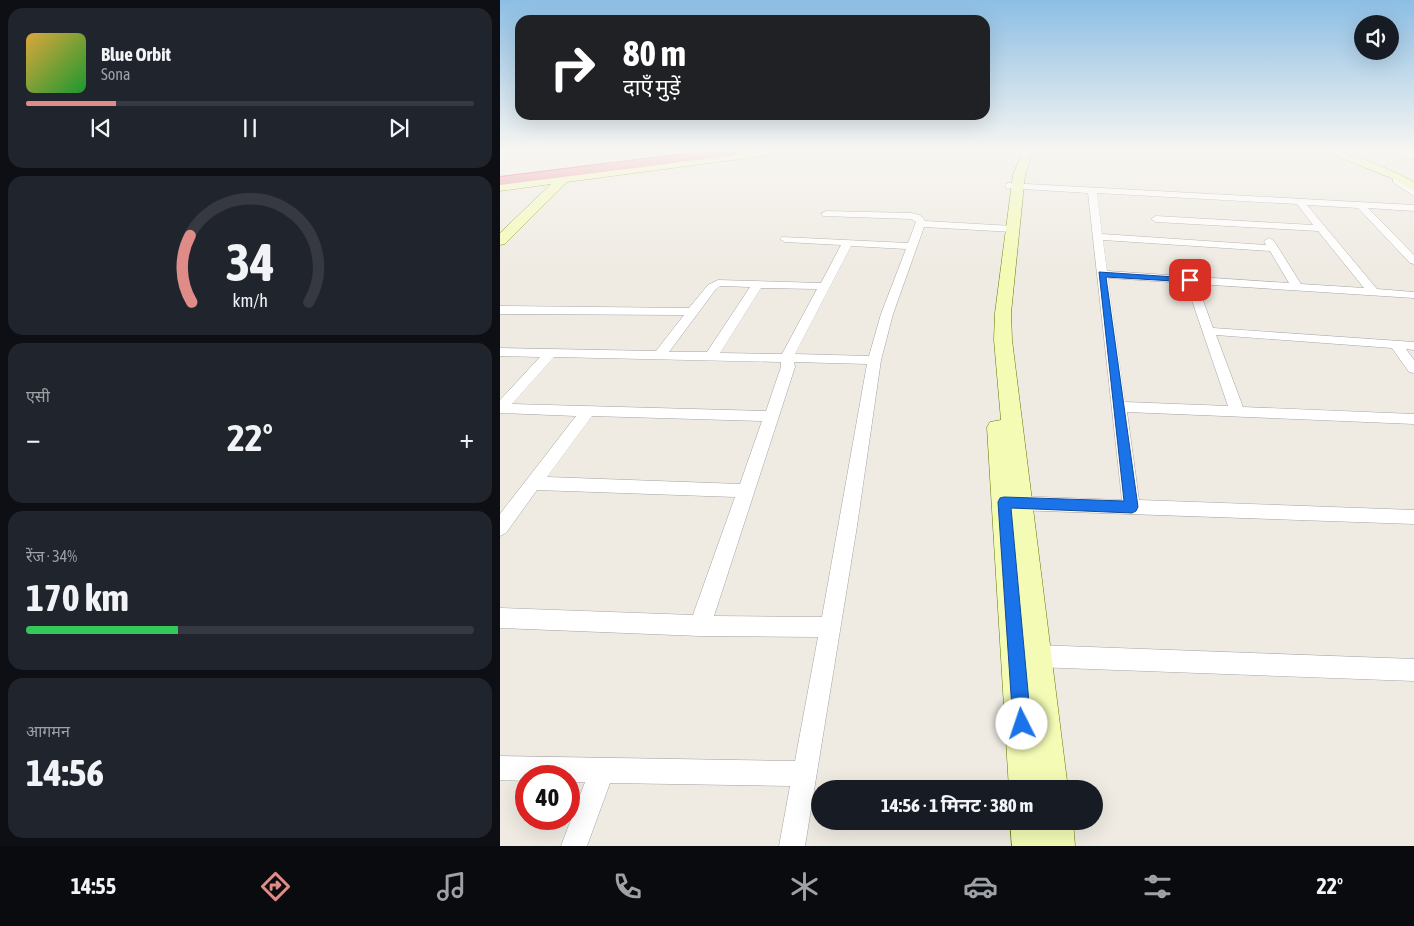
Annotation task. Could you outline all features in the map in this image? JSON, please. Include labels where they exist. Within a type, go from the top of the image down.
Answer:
[{"type":"street","points":[[503,235],[551,190]]},
{"type":"street","points":[[1012,190],[1002,313],[1027,780]]},
{"type":"street","points":[[1092,190],[1132,507]]},
{"type":"street","points":[[1095,190],[1155,218],[1273,248]]},
{"type":"street","points":[[1098,236],[1155,218],[1299,202],[1414,208]]},
{"type":"street","points":[[1299,202],[1374,293]]},
{"type":"street","points":[[1360,205],[1414,261]]},
{"type":"street","points":[[792,846],[803,774],[848,526],[874,360],[887,314],[920,224],[920,219],[911,216],[826,214]]},
{"type":"street","points":[[1155,218],[1321,228]]},
{"type":"street","points":[[920,224],[1008,229]]},
{"type":"street","points":[[1259,225],[1297,287]]},
{"type":"street","points":[[784,239],[912,246]]},
{"type":"street","points":[[700,626],[788,367],[787,358],[790,350],[848,242]]},
{"type":"street","points":[[1102,274],[1414,295]]},
{"type":"street","points":[[1190,280],[1237,411]]},
{"type":"street","points":[[660,355],[712,287],[718,283],[825,286]]},
{"type":"street","points":[[711,356],[758,284]]},
{"type":"street","points":[[500,310],[693,312]]},
{"type":"street","points":[[1208,331],[1414,346]]},
{"type":"street","points":[[1396,345],[1414,369]]},
{"type":"street","points":[[500,352],[874,360]]},
{"type":"street","points":[[551,353],[508,399],[503,406],[505,409],[771,416]]},
{"type":"street","points":[[1119,407],[1414,419]]},
{"type":"street","points":[[500,528],[587,412]]},
{"type":"street","points":[[533,483],[746,491]]},
{"type":"street","points":[[1012,503],[1414,517]]},
{"type":"street","points":[[1012,503],[1036,656],[1049,780]]},
{"type":"street","points":[[500,618],[700,626],[830,626]]},
{"type":"street","points":[[1036,656],[1414,670]]},
{"type":"street","points":[[500,768],[803,774]]},
{"type":"street","points":[[574,846],[602,770]]},
{"type":"street","points":[[1030,830],[1031,846]]},
{"type":"street","points":[[1055,830],[1056,846]]},
{"type":"route","points":[[1022,724],[1004,502],[1132,507],[1102,274],[1190,280]]}]
